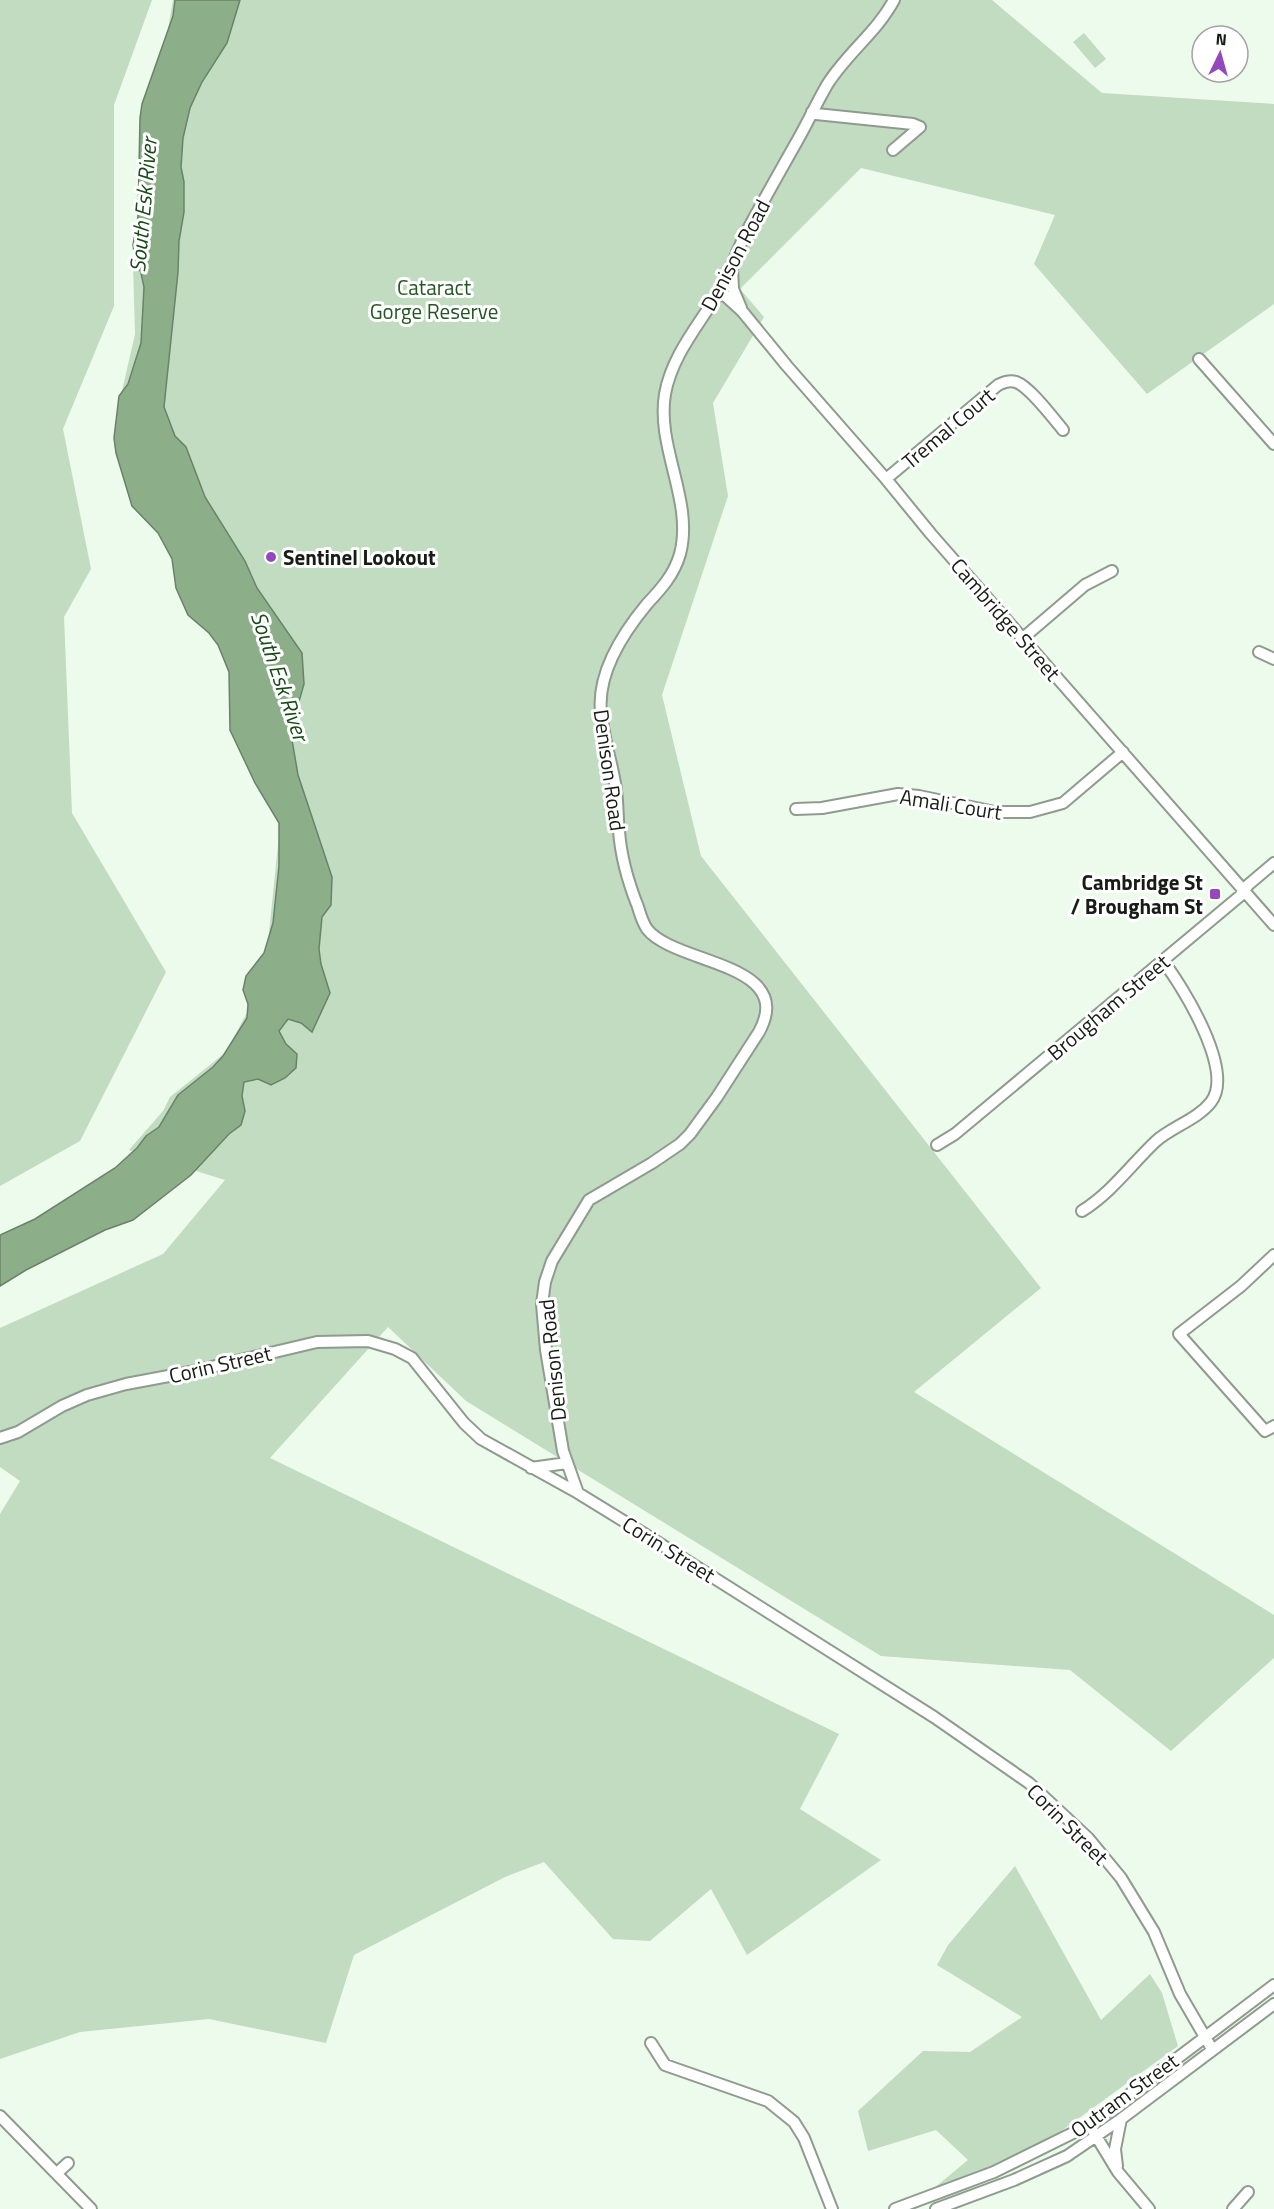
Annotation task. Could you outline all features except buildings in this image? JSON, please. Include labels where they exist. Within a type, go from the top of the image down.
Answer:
[{"type":"street","name":"Denison Road","points":[[578,1493],[567,1463],[554,1399],[542,1304],[544,1282],[552,1261],[590,1200],[652,1163],[680,1144],[690,1134],[764,1023],[766,1009],[764,992],[756,984],[664,942],[654,935],[644,923],[626,874],[615,783],[601,714],[601,689],[607,669],[638,617],[670,578],[680,554],[683,520],[666,436],[665,393],[675,363],[689,337],[720,291],[745,234],[837,70],[881,21],[894,0]]},
{"type":"street","points":[[812,112],[913,124],[921,127],[893,150]]},
{"type":"street","name":"Cambridge Street","points":[[733,262],[733,289],[742,310]]},
{"type":"street","name":"Cambridge Street","points":[[720,291],[742,310],[931,534],[1274,925]]},
{"type":"street","points":[[1199,359],[1274,444]]},
{"type":"street","name":"Tremal Court","points":[[886,479],[1004,382],[1011,381],[1023,386],[1063,430]]},
{"type":"street","points":[[1023,638],[1085,585],[1112,571]]},
{"type":"street","points":[[1259,652],[1274,659]]},
{"type":"street","name":"Amali Court","points":[[796,809],[822,808],[898,794],[919,796],[995,812],[1013,814],[1030,812],[1064,803],[1123,752]]},
{"type":"street","name":"Brougham Street","points":[[937,1145],[955,1134],[1163,961],[1240,896],[1248,885],[1274,863]]},
{"type":"street","points":[[1082,1211],[1110,1191],[1160,1138],[1206,1107],[1216,1093],[1217,1069],[1197,1014],[1178,980],[1163,961]]},
{"type":"street","points":[[1270,1428],[1179,1334],[1241,1286],[1274,1255]]},
{"type":"street","name":"Corin Street","points":[[0,1438],[18,1432],[62,1406],[87,1395],[126,1384],[190,1372],[317,1342],[368,1341],[395,1349],[412,1358],[464,1423],[481,1439],[578,1493],[934,1717],[1029,1783],[1088,1838],[1120,1878],[1154,1932],[1180,1994],[1212,2049]]},
{"type":"street","points":[[531,1468],[567,1463]]},
{"type":"street","name":"Outram Street","points":[[894,2209],[994,2172],[1089,2125],[1274,1985]]},
{"type":"street","name":"Outram Street","points":[[936,2209],[1014,2180],[1067,2156],[1121,2119],[1274,2004]]},
{"type":"street","points":[[651,2043],[664,2065],[768,2102],[794,2122],[804,2138],[832,2209]]},
{"type":"street","points":[[0,2116],[57,2173],[86,2207]]},
{"type":"street","points":[[1118,2172],[1115,2149],[1121,2119]]},
{"type":"street","points":[[1089,2125],[1118,2172],[1149,2209]]},
{"type":"street","points":[[57,2173],[68,2163]]},
{"type":"street","points":[[1233,2209],[1248,2192]]},
{"type":"green space","points":[[0,0],[152,0],[114,105],[114,306],[63,429],[91,569],[64,617],[72,813],[166,972],[80,1141],[0,1186]]},
{"type":"green space","name":"Cataract Gorge Reserve","points":[[173,0],[992,0],[1102,93],[1274,104],[1274,304],[1147,394],[1034,264],[1055,215],[861,168],[740,289],[764,317],[713,403],[728,496],[662,695],[701,856],[1041,1288],[914,1392],[1274,1615],[1274,1658],[1171,1751],[1070,1670],[881,1656],[466,1401],[388,1327],[270,1458],[839,1734],[800,1809],[881,1860],[747,1955],[711,1889],[650,1941],[613,1939],[544,1862],[505,1877],[354,1955],[326,2043],[209,2019],[80,2032],[0,2059],[0,1514],[20,1481],[0,1467],[0,1328],[163,1254],[225,1180],[129,1150],[163,1111],[170,1097],[226,1052],[250,1007],[267,952],[289,738],[120,400],[135,334],[133,264],[139,195],[155,72],[168,29]]},
{"type":"green space","points":[[1084,33],[1106,59],[1095,68],[1073,42]]},
{"type":"green space","points":[[1015,1866],[1101,2020],[1150,1974],[1162,1993],[1178,2046],[1060,2132],[981,2171],[933,2189],[968,2160],[936,2130],[868,2151],[858,2111],[923,2051],[970,2052],[1022,2017],[937,1965],[948,1945]]},
{"type":"water","name":"South Esk River","points":[[175,0],[240,0],[227,43],[202,82],[190,108],[183,138],[181,167],[184,182],[184,212],[179,241],[164,407],[175,436],[186,447],[205,497],[245,561],[257,588],[302,653],[304,684],[292,726],[292,740],[298,775],[332,877],[331,905],[322,917],[319,949],[330,993],[312,1032],[301,1023],[288,1019],[279,1031],[286,1044],[297,1054],[296,1068],[285,1078],[271,1085],[258,1079],[244,1082],[242,1096],[245,1111],[241,1125],[229,1134],[191,1175],[133,1220],[105,1230],[26,1270],[0,1286],[0,1235],[35,1219],[115,1168],[137,1148],[146,1136],[159,1127],[178,1095],[223,1056],[247,1018],[248,1004],[243,990],[246,976],[264,953],[273,923],[279,866],[279,823],[255,783],[230,730],[229,672],[218,645],[209,633],[188,615],[176,588],[172,559],[158,533],[132,506],[116,453],[114,438],[119,396],[128,384],[141,343],[144,287],[135,260],[133,245],[138,217],[140,118],[142,104],[173,16]]},
{"type":"place","name":"Sentinel Lookout","points":[[271,557]]},
{"type":"place","name":"Cambridge St / Brougham St","points":[[1215,894]]}]
